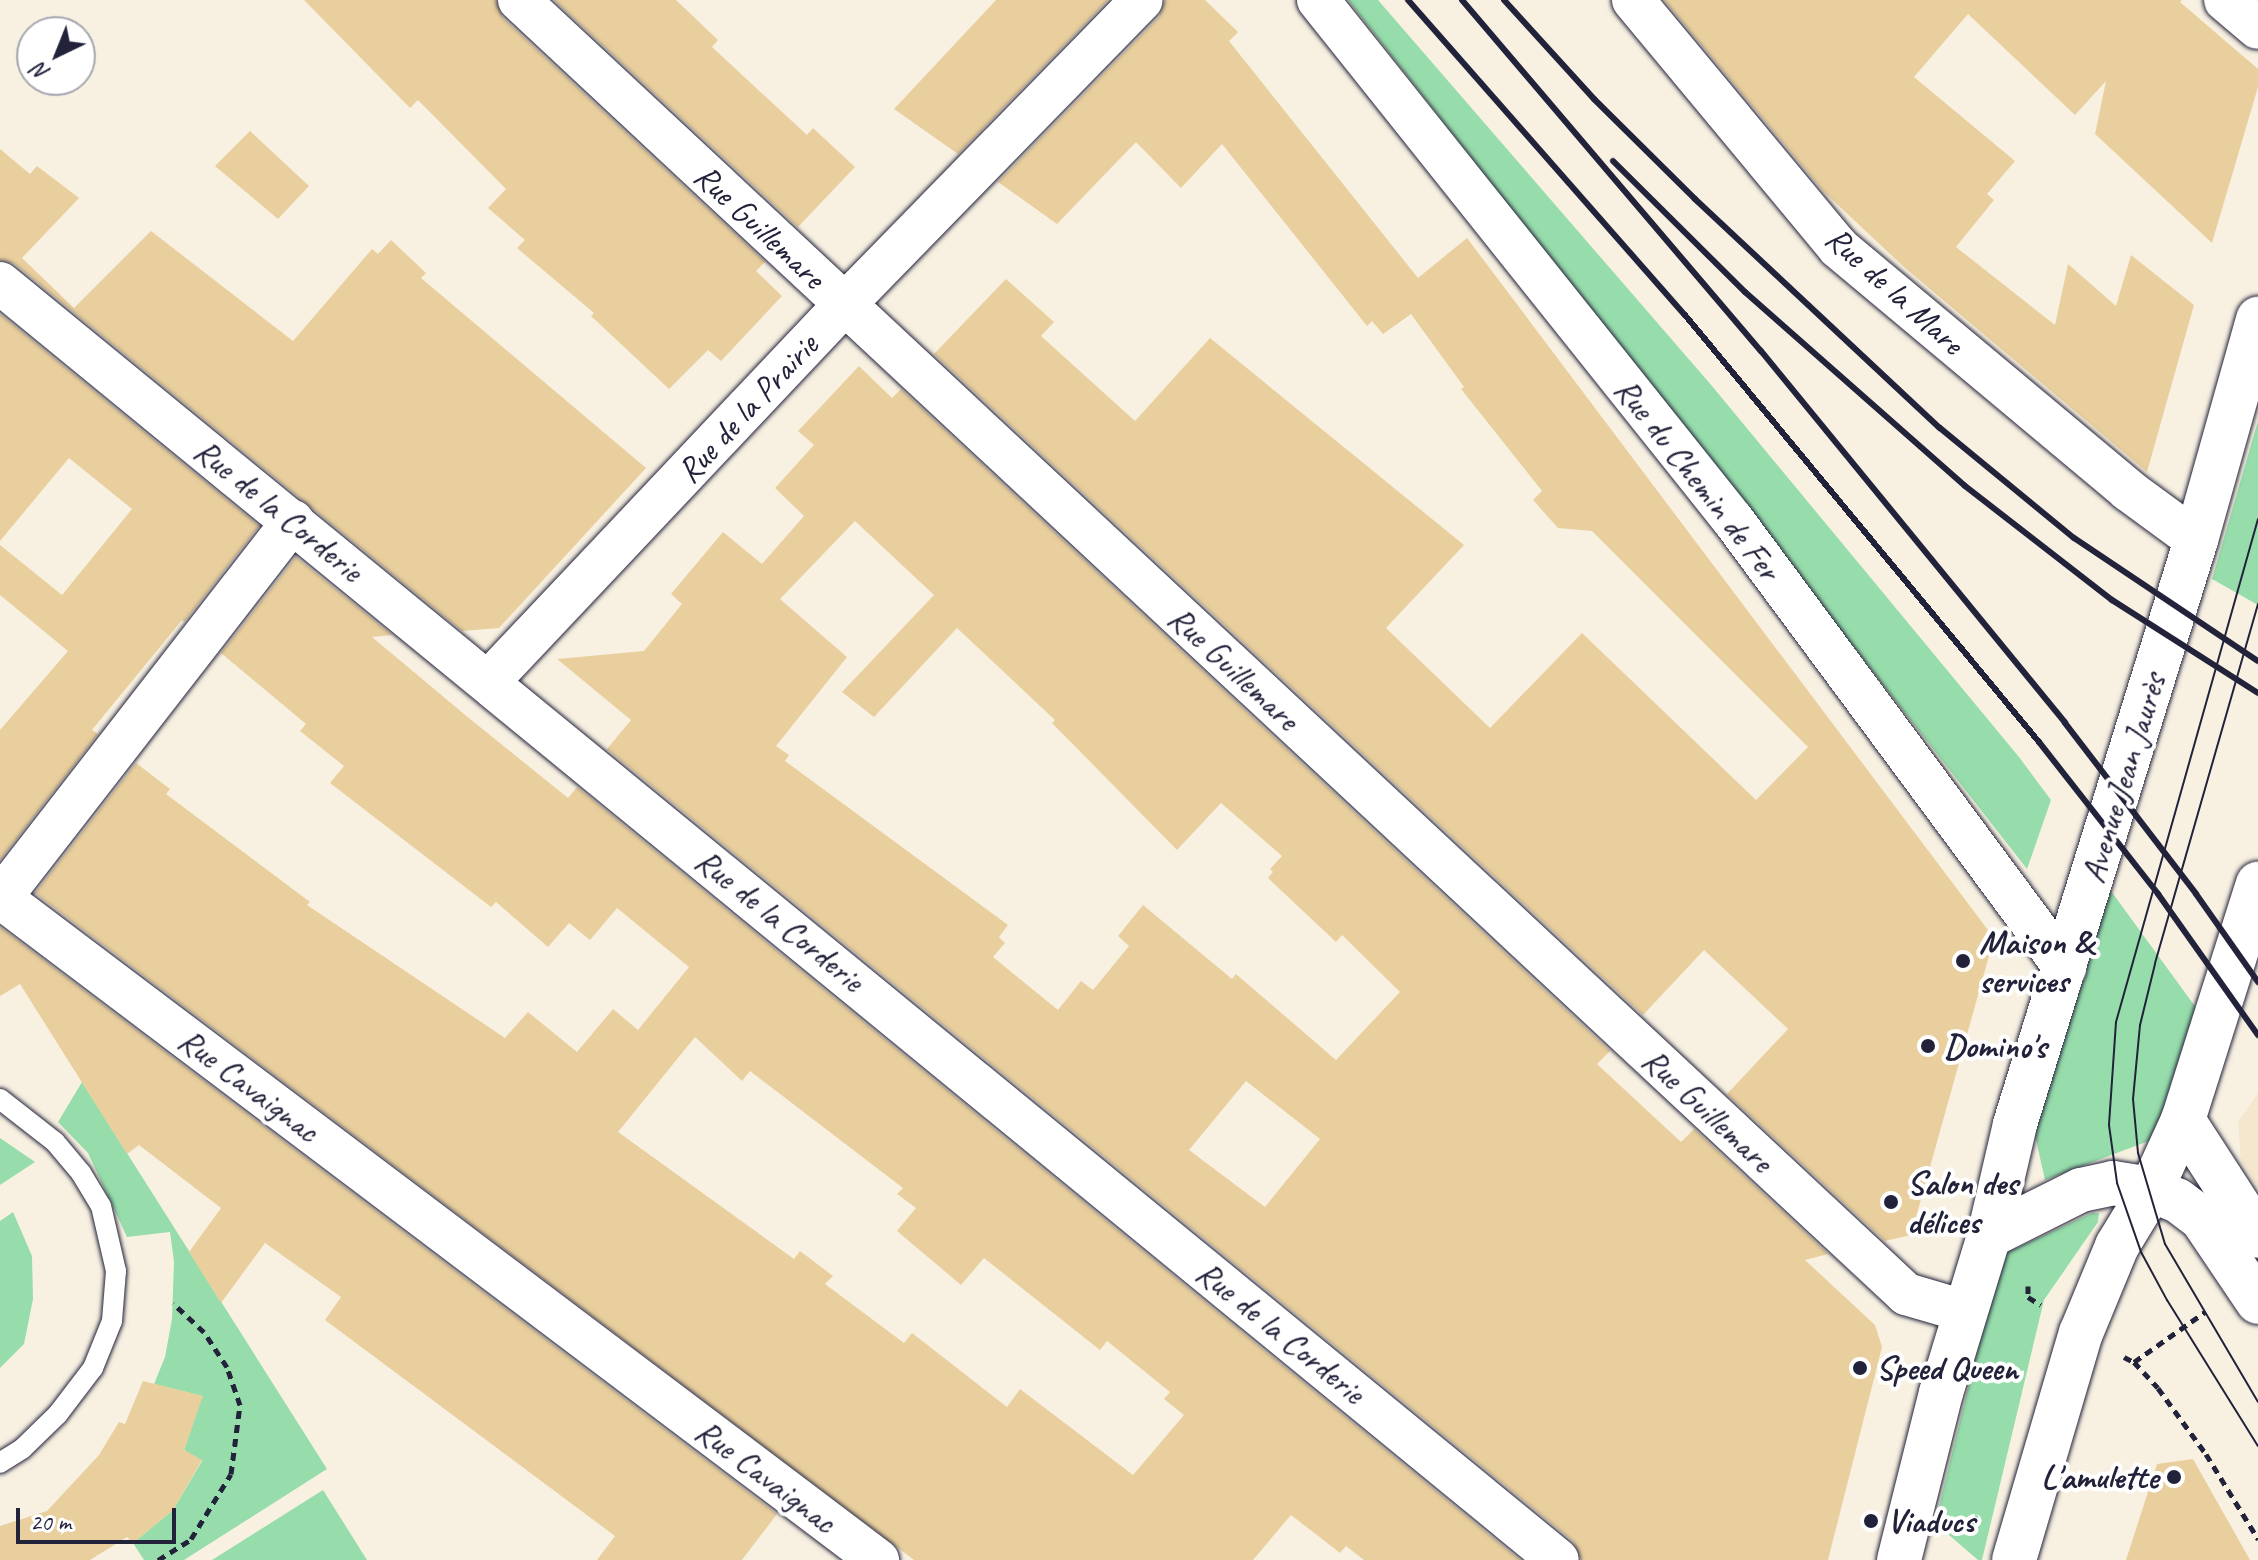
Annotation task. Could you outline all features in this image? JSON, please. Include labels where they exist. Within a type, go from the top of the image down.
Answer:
[{"type":"main road","name":"Avenue Jean Jaurès","points":[[1899,1560],[1964,1311],[1989,1236],[2015,1124],[2196,540],[2258,319]]},
{"type":"main road","points":[[2014,1560],[2081,1333],[2117,1246],[2151,1190],[2183,1120],[2258,884]]},
{"type":"main road","points":[[2183,1120],[2258,1236]]},
{"type":"main road","points":[[1989,1236],[2081,1190],[2113,1183],[2151,1190],[2177,1200],[2202,1219],[2252,1292]]},
{"type":"street","name":"Rue Guillemare","points":[[519,0],[1906,1294],[1964,1311]]},
{"type":"street","name":"Rue de la Prairie","points":[[489,681],[844,305],[1142,0]]},
{"type":"street","name":"Rue du Chemin de Fer","points":[[1318,0],[1733,520],[2065,968]]},
{"type":"street","name":"Rue de la Mare","points":[[1633,0],[1839,248],[2128,490],[2196,540]]},
{"type":"street","points":[[2225,0],[2258,28]]},
{"type":"street","name":"Rue de la Corderie","points":[[0,283],[1558,1560]]},
{"type":"street","name":"Rue Cavaignac","points":[[293,521],[0,898],[878,1560]]},
{"type":"lane","points":[[0,1099],[55,1142],[81,1173],[101,1206],[116,1271],[112,1321],[93,1368],[58,1414],[22,1449],[0,1463]]},
{"type":"path","points":[[2134,1362],[2252,1292]]},
{"type":"path","points":[[158,1560],[191,1539],[231,1474],[240,1405],[219,1355],[204,1332],[173,1303]]},
{"type":"shaded area","points":[[2258,1093],[2258,1187],[2241,1160],[2238,1122]]},
{"type":"green space","points":[[1348,0],[1378,0],[1712,386],[2019,757],[2051,800],[2027,869]]},
{"type":"green space","points":[[2258,421],[2258,605],[2212,579]]},
{"type":"green space","points":[[2095,869],[2213,1031],[2178,1130],[2045,1180],[2025,1091]]},
{"type":"green space","points":[[82,1082],[327,1469],[184,1560],[144,1560],[133,1543],[173,1510],[202,1461],[184,1450],[202,1396],[154,1384],[165,1357],[172,1319],[174,1262],[170,1232],[127,1237],[88,1153],[58,1122]]},
{"type":"green space","points":[[0,1138],[35,1162],[0,1185]]},
{"type":"green space","points":[[13,1212],[32,1256],[33,1299],[24,1344],[0,1368],[0,1221]]},
{"type":"green space","points":[[2092,1213],[2099,1213],[2098,1222],[2044,1300],[1982,1560],[1978,1560],[1935,1523],[1998,1266],[2008,1252]]},
{"type":"green space","points":[[323,1490],[367,1560],[212,1560]]},
{"type":"building","points":[[304,0],[496,0],[503,18],[765,262],[756,271],[782,296],[721,361],[708,350],[669,389],[591,316],[594,313],[517,248],[525,240],[488,208],[506,189],[418,100],[410,108]]},
{"type":"building","points":[[554,0],[676,0],[718,40],[712,47],[807,135],[813,128],[855,167],[798,227]]},
{"type":"building","points":[[996,0],[1108,0],[958,154],[894,109]]},
{"type":"building","points":[[1165,0],[1205,0],[1238,32],[1229,41],[1418,278],[1467,238],[1994,938],[1911,1235],[1885,1241],[1727,1094],[1788,1029],[1704,950],[1643,1015],[934,354],[1006,279],[1054,322],[1041,336],[1135,421],[1210,338],[1464,545],[1386,628],[1490,728],[1582,633],[1756,800],[1808,747],[1592,531],[1558,528],[1533,500],[1542,491],[1461,389],[1464,387],[1411,314],[1383,334],[1372,321],[1367,326],[1222,144],[1181,188],[1136,142],[1057,224],[998,182],[1159,17]]},
{"type":"building","points":[[1664,0],[2182,0],[2180,2],[2258,69],[2258,87],[2212,243],[2095,134],[2106,81],[2075,115],[1968,14],[1914,77],[2015,161],[1987,194],[1994,200],[1956,247],[2055,325],[2068,264],[2116,306],[2131,255],[2194,305],[2147,472],[1904,267],[1824,192]]},
{"type":"building","points":[[250,131],[309,186],[278,219],[215,166]]},
{"type":"building","points":[[0,149],[30,174],[37,166],[79,198],[22,258],[74,308],[151,231],[293,341],[372,249],[378,254],[391,240],[426,273],[421,278],[646,468],[499,628],[462,631],[15,264],[0,260]]},
{"type":"building","points":[[0,314],[259,526],[184,622],[182,620],[92,730],[98,734],[0,860],[0,730],[68,651],[0,595],[0,545],[62,595],[132,509],[69,458],[0,541]]},
{"type":"building","points":[[859,366],[892,398],[901,389],[1610,1051],[1597,1064],[1681,1142],[1694,1129],[1828,1254],[1805,1260],[1875,1325],[1882,1347],[1828,1560],[1581,1560],[1573,1541],[607,749],[631,720],[557,659],[644,651],[682,604],[671,594],[723,532],[762,564],[804,516],[775,488],[814,445],[798,431]],"holes":[[[855,521],[934,595],[842,692],[874,717],[957,628],[1055,720],[1052,723],[1177,850],[1221,803],[1282,856],[1270,869],[1273,872],[1268,878],[1336,942],[1342,935],[1400,992],[1336,1060],[1236,974],[1232,979],[1143,905],[1118,936],[1129,946],[1093,990],[1081,981],[1058,1010],[993,957],[1005,943],[999,937],[1008,925],[785,761],[789,755],[776,746],[847,657],[780,599]],[[1246,1081],[1320,1139],[1265,1207],[1189,1150]]]},
{"type":"building","points":[[296,557],[392,635],[372,637],[464,714],[568,798],[577,787],[1520,1560],[1364,1560],[1346,1546],[1340,1553],[1291,1515],[1253,1560],[914,1560],[35,893],[136,763],[170,789],[166,794],[310,902],[307,905],[505,1038],[528,1012],[577,1052],[613,1009],[638,1030],[689,967],[617,908],[590,940],[569,923],[548,947],[496,902],[491,907],[330,783],[344,766],[300,731],[306,724],[221,653]],"holes":[[[695,1037],[742,1081],[750,1071],[903,1188],[897,1194],[916,1208],[897,1231],[961,1285],[984,1258],[1100,1350],[1107,1341],[1170,1392],[1164,1399],[1184,1415],[1133,1475],[1020,1389],[1007,1407],[912,1333],[904,1343],[825,1284],[833,1276],[800,1251],[794,1259],[618,1132]]]},
{"type":"building","points":[[0,927],[777,1514],[742,1560],[597,1560],[615,1536],[325,1320],[341,1297],[265,1243],[221,1303],[189,1252],[221,1208],[139,1145],[127,1154],[20,984],[0,996]]},
{"type":"building","points":[[143,1381],[203,1396],[184,1450],[202,1460],[173,1510],[133,1543],[127,1537],[90,1560],[0,1560],[0,1526],[47,1511],[99,1455],[119,1422],[125,1424]]},
{"type":"building","points":[[2193,1459],[2250,1560],[2126,1560],[2157,1464]]},
{"type":"tram line","points":[[2258,519],[2116,1022],[2109,1125],[2117,1183],[2141,1252],[2167,1300],[2258,1446]]},
{"type":"tram line","points":[[2258,604],[2155,964],[2140,1025],[2133,1099],[2138,1153],[2165,1244],[2258,1402]]},
{"type":"railway","points":[[1408,0],[1685,315],[2039,742],[2158,894],[2258,1035]]},
{"type":"railway","points":[[1462,0],[1761,351],[2065,723],[2196,894],[2258,982]]},
{"type":"railway","points":[[1504,0],[1594,99],[1695,199],[1940,428],[2074,538],[2258,661]]},
{"type":"railway","points":[[1613,161],[1745,292],[1965,486],[2112,600],[2258,693]]},
{"type":"place","name":"Maison & services","points":[[1963,961]]},
{"type":"place","name":"Domino's","points":[[1928,1046]]},
{"type":"place","name":"Salon des délices","points":[[1891,1202]]},
{"type":"place","name":"Speed Queen","points":[[1860,1368]]},
{"type":"place","name":"L'amulette","points":[[2174,1477]]},
{"type":"place","name":"Viaducs","points":[[1871,1521]]}]
